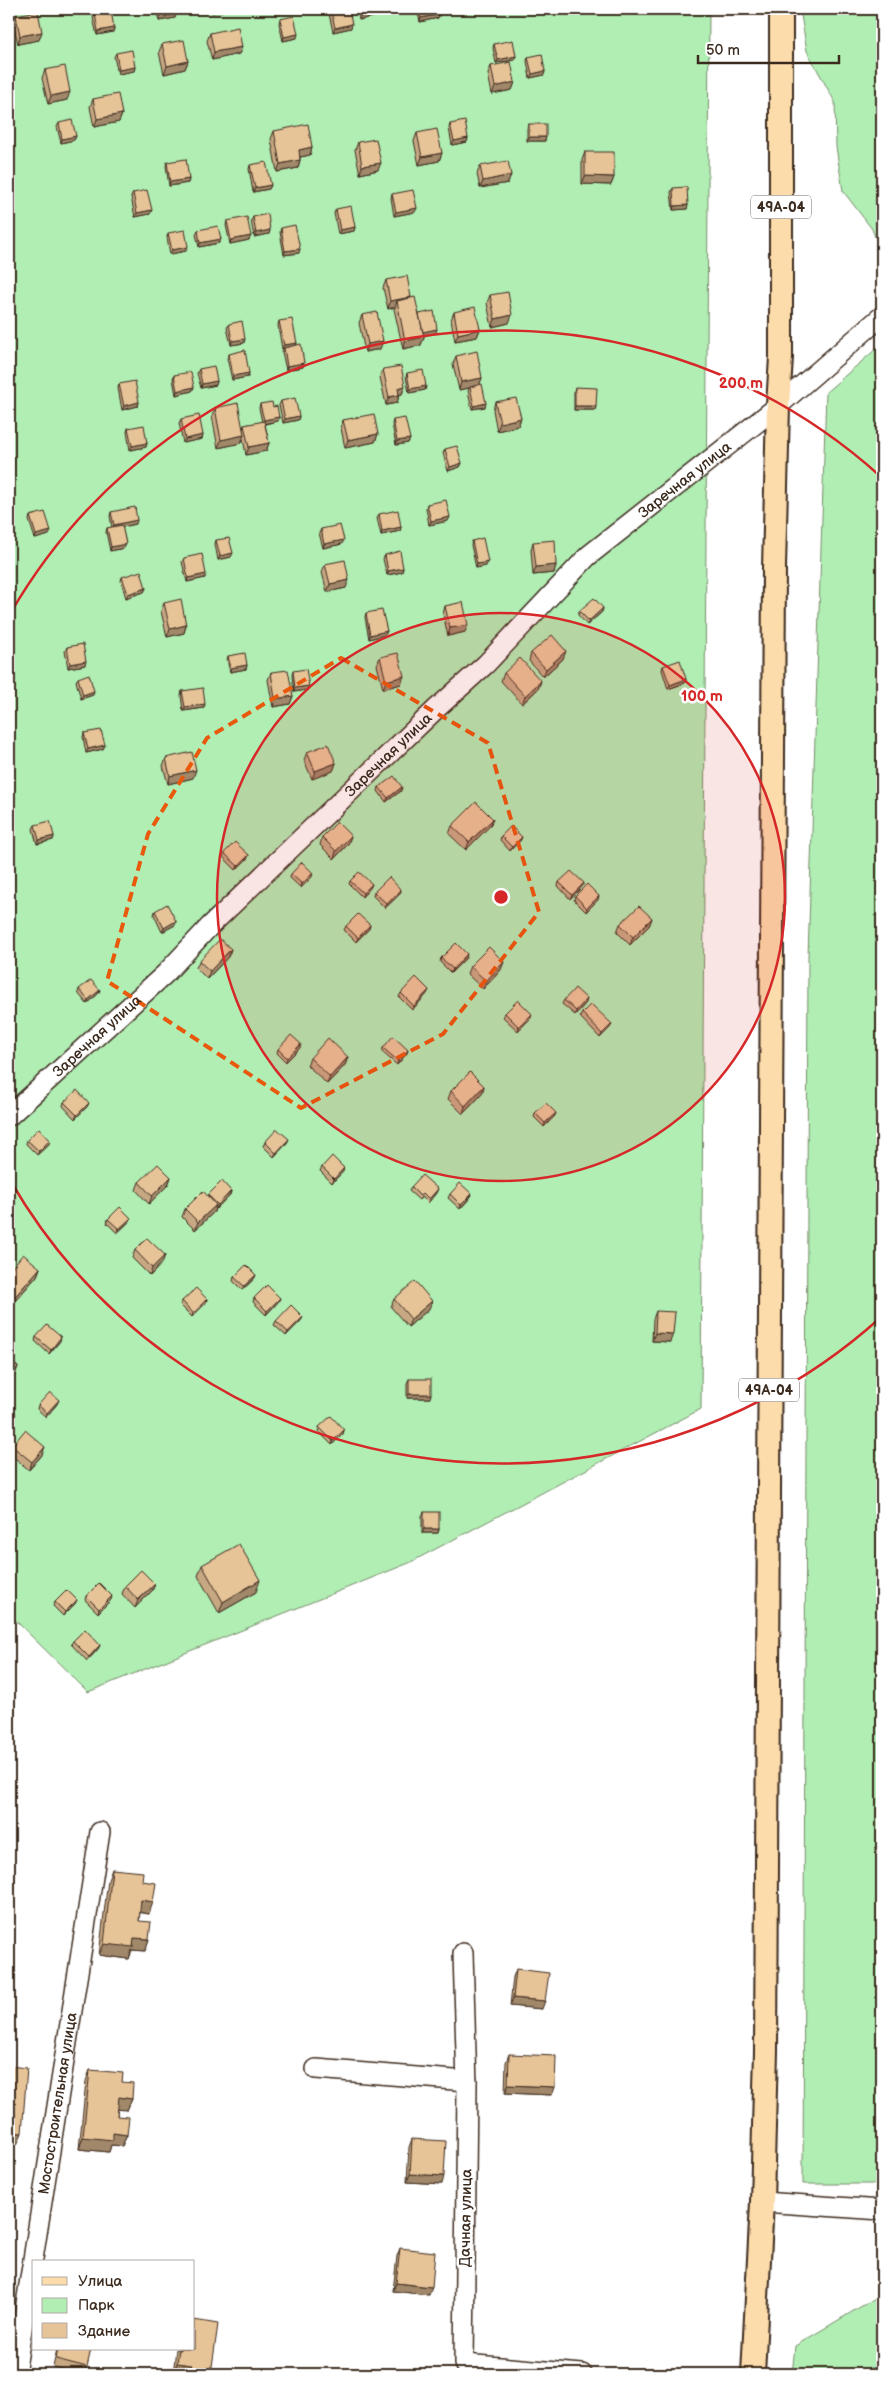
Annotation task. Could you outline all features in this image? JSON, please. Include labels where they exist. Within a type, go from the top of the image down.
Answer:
[{"type":"main road","name":"49А-04","points":[[753,2374],[762,2202],[766,2051],[774,577],[781,357],[781,9]]},
{"type":"street","name":"Заречная улица","points":[[9,1116],[165,974],[210,926],[435,710],[486,664],[588,556],[778,406],[882,316]]},
{"type":"street","name":"Мостостроительная улица","points":[[33,2260],[100,1832]]},
{"type":"street","name":"Дачная улица","points":[[463,1953],[467,2081],[464,2364],[582,2374]]},
{"type":"street","points":[[316,2070],[467,2081]]},
{"type":"street","points":[[762,2202],[882,2210]]},
{"type":"street","name":"Мостостроительная улица","points":[[15,2374],[32,2266]]},
{"type":"highlighted area","points":[[341,658],[488,743],[539,912],[443,1034],[301,1108],[107,981],[148,834],[207,738]]},
{"type":"green space","points":[[9,9],[709,9],[701,1409],[409,1563],[88,1692],[9,1614]]},
{"type":"green space","points":[[800,9],[882,9],[882,255],[872,229],[843,191],[836,147],[835,102],[807,51]]},
{"type":"green space","points":[[882,344],[882,2184],[803,2184],[808,957],[826,392]]},
{"type":"green space","points":[[882,2294],[882,2374],[792,2374],[795,2346]]},
{"type":"building","points":[[159,9],[175,9],[176,14],[160,17]]},
{"type":"building","points":[[349,9],[352,24],[335,28],[331,10]]},
{"type":"building","points":[[359,9],[386,9],[386,10],[361,16]]},
{"type":"building","points":[[419,9],[439,9],[440,14],[421,18]]},
{"type":"building","points":[[38,11],[42,32],[20,36],[16,15]]},
{"type":"building","points":[[111,11],[114,28],[98,31],[95,14]]},
{"type":"building","points":[[294,16],[298,34],[284,37],[280,19]]},
{"type":"building","points":[[238,27],[242,47],[214,52],[210,33]]},
{"type":"building","points":[[184,40],[188,61],[167,66],[162,44]]},
{"type":"building","points":[[513,40],[516,56],[498,60],[494,44]]},
{"type":"building","points":[[132,50],[135,67],[119,70],[116,53]]},
{"type":"building","points":[[542,54],[545,71],[532,74],[528,57]]},
{"type":"building","points":[[511,62],[515,82],[495,87],[491,66]]},
{"type":"building","points":[[65,66],[70,92],[51,96],[45,70]]},
{"type":"building","points":[[118,94],[122,114],[97,119],[93,99]]},
{"type":"building","points":[[72,120],[76,136],[62,139],[59,123]]},
{"type":"building","points":[[465,121],[468,138],[454,141],[450,124]]},
{"type":"building","points":[[308,124],[312,147],[299,150],[300,160],[280,164],[274,131]]},
{"type":"building","points":[[529,124],[546,124],[546,137],[529,137]]},
{"type":"building","points":[[437,129],[442,153],[422,157],[417,133]]},
{"type":"building","points":[[376,139],[381,163],[362,166],[358,142]]},
{"type":"building","points":[[585,152],[614,152],[614,177],[585,176]]},
{"type":"building","points":[[186,159],[189,179],[170,182],[167,162]]},
{"type":"building","points":[[508,161],[511,175],[483,181],[480,166]]},
{"type":"building","points":[[266,162],[271,185],[255,188],[250,165]]},
{"type":"building","points":[[687,187],[688,205],[674,206],[673,188]]},
{"type":"building","points":[[147,190],[152,210],[137,213],[133,193]]},
{"type":"building","points":[[413,190],[417,208],[396,212],[392,194]]},
{"type":"building","points":[[351,206],[355,227],[340,230],[336,209]]},
{"type":"building","points":[[268,214],[270,230],[256,233],[253,217]]},
{"type":"building","points":[[247,217],[251,236],[231,240],[227,221]]},
{"type":"building","points":[[295,225],[300,249],[285,251],[281,228]]},
{"type":"building","points":[[218,226],[221,239],[200,243],[198,230]]},
{"type":"building","points":[[185,230],[188,247],[172,250],[168,233]]},
{"type":"building","points":[[407,276],[411,297],[390,301],[386,280]]},
{"type":"building","points":[[508,292],[512,315],[495,319],[490,295]]},
{"type":"building","points":[[415,297],[424,337],[405,341],[397,301]]},
{"type":"building","points":[[475,307],[480,329],[458,334],[454,312]]},
{"type":"building","points":[[434,311],[437,329],[423,332],[419,314]]},
{"type":"building","points":[[377,312],[383,341],[368,344],[362,315]]},
{"type":"building","points":[[292,319],[297,343],[284,345],[279,321]]},
{"type":"building","points":[[242,321],[245,339],[232,341],[229,324]]},
{"type":"building","points":[[301,344],[304,363],[287,366],[284,348]]},
{"type":"building","points":[[245,350],[249,373],[233,376],[229,354]]},
{"type":"building","points":[[477,351],[482,378],[461,382],[456,356]]},
{"type":"building","points":[[214,366],[217,381],[202,384],[199,369]]},
{"type":"building","points":[[401,366],[405,386],[398,388],[399,395],[389,397],[383,369]]},
{"type":"building","points":[[423,370],[426,386],[410,389],[407,373]]},
{"type":"building","points":[[191,372],[194,387],[177,391],[174,375]]},
{"type":"building","points":[[135,381],[139,402],[124,406],[119,384]]},
{"type":"building","points":[[482,384],[486,403],[474,406],[470,387]]},
{"type":"building","points":[[575,387],[597,388],[596,406],[575,406]]},
{"type":"building","points":[[295,398],[299,416],[285,419],[281,401]]},
{"type":"building","points":[[516,398],[521,418],[500,423],[495,402]]},
{"type":"building","points":[[272,402],[273,407],[277,406],[279,417],[264,420],[260,404]]},
{"type":"building","points":[[238,403],[244,435],[221,440],[215,408]]},
{"type":"building","points":[[374,414],[378,434],[348,440],[343,420]]},
{"type":"building","points":[[199,415],[203,435],[185,439],[181,419]]},
{"type":"building","points":[[405,418],[410,439],[397,441],[393,420]]},
{"type":"building","points":[[264,421],[269,443],[249,447],[244,425]]},
{"type":"building","points":[[144,425],[147,443],[132,446],[128,428]]},
{"type":"building","points":[[457,446],[462,463],[450,467],[445,449]]},
{"type":"building","points":[[446,500],[450,517],[431,521],[427,504]]},
{"type":"building","points":[[135,507],[137,520],[114,525],[111,512]]},
{"type":"building","points":[[398,510],[401,527],[382,531],[379,514]]},
{"type":"building","points":[[45,512],[51,531],[36,535],[30,516]]},
{"type":"building","points":[[122,525],[126,544],[111,547],[107,528]]},
{"type":"building","points":[[340,525],[344,540],[324,544],[321,529]]},
{"type":"building","points":[[229,538],[233,553],[220,556],[216,540]]},
{"type":"building","points":[[483,538],[488,562],[477,564],[472,541]]},
{"type":"building","points":[[555,540],[556,565],[536,567],[533,542]]},
{"type":"building","points":[[400,551],[403,568],[388,571],[385,555]]},
{"type":"building","points":[[202,554],[206,574],[188,578],[184,558]]},
{"type":"building","points":[[345,560],[349,580],[330,584],[325,564]]},
{"type":"building","points":[[141,571],[146,588],[128,594],[122,577]]},
{"type":"building","points":[[594,598],[603,608],[589,621],[579,611]]},
{"type":"building","points":[[181,599],[186,625],[170,629],[164,603]]},
{"type":"building","points":[[463,602],[468,625],[450,628],[445,606]]},
{"type":"building","points":[[382,610],[387,631],[370,635],[366,613]]},
{"type":"building","points":[[552,635],[566,651],[546,669],[531,653]]},
{"type":"building","points":[[83,644],[86,661],[70,664],[67,647]]},
{"type":"building","points":[[245,653],[247,665],[231,668],[228,656]]},
{"type":"building","points":[[398,653],[404,676],[386,681],[380,657]]},
{"type":"building","points":[[520,658],[541,681],[525,696],[504,673]]},
{"type":"building","points":[[680,660],[686,679],[670,685],[663,666]]},
{"type":"building","points":[[306,669],[309,686],[295,688],[293,671]]},
{"type":"building","points":[[288,670],[293,696],[275,699],[271,672]]},
{"type":"building","points":[[89,674],[94,691],[83,695],[78,678]]},
{"type":"building","points":[[203,688],[205,704],[185,707],[182,691]]},
{"type":"building","points":[[101,730],[105,745],[88,749],[84,733]]},
{"type":"building","points":[[328,744],[336,763],[315,771],[307,752]]},
{"type":"building","points":[[192,752],[196,770],[170,776],[166,758]]},
{"type":"building","points":[[394,776],[402,787],[388,798],[379,787]]},
{"type":"building","points":[[476,802],[493,819],[469,842],[452,826]]},
{"type":"building","points":[[50,821],[54,836],[39,840],[35,825]]},
{"type":"building","points":[[337,822],[351,836],[336,851],[322,837]]},
{"type":"building","points":[[511,826],[522,837],[512,847],[501,836]]},
{"type":"building","points":[[235,842],[249,855],[238,866],[224,853]]},
{"type":"building","points":[[302,862],[313,873],[302,884],[291,874]]},
{"type":"building","points":[[571,871],[584,883],[572,895],[559,882]]},
{"type":"building","points":[[359,872],[372,884],[363,893],[350,881]]},
{"type":"building","points":[[389,877],[401,890],[387,904],[374,892]]},
{"type":"building","points":[[587,884],[599,896],[587,908],[575,896]]},
{"type":"building","points":[[167,904],[176,921],[164,928],[155,911]]},
{"type":"building","points":[[639,906],[652,918],[633,937],[620,924]]},
{"type":"building","points":[[358,914],[370,925],[358,938],[346,926]]},
{"type":"building","points":[[220,939],[231,949],[210,971],[199,961]]},
{"type":"building","points":[[456,943],[467,954],[453,969],[441,958]]},
{"type":"building","points":[[489,947],[504,962],[486,981],[470,966]]},
{"type":"building","points":[[416,977],[429,990],[414,1006],[401,993]]},
{"type":"building","points":[[91,980],[100,990],[88,1000],[79,989]]},
{"type":"building","points":[[575,988],[587,999],[576,1011],[564,1000]]},
{"type":"building","points":[[518,1000],[532,1014],[519,1027],[505,1013]]},
{"type":"building","points":[[591,1004],[612,1024],[602,1034],[582,1013]]},
{"type":"building","points":[[291,1035],[301,1044],[287,1058],[278,1049]]},
{"type":"building","points":[[393,1036],[408,1050],[398,1061],[383,1048]]},
{"type":"building","points":[[328,1038],[348,1057],[330,1077],[310,1058]]},
{"type":"building","points":[[470,1072],[484,1086],[465,1106],[451,1091]]},
{"type":"building","points":[[77,1090],[89,1103],[77,1115],[64,1102]]},
{"type":"building","points":[[546,1103],[556,1113],[545,1123],[535,1113]]},
{"type":"building","points":[[39,1128],[50,1140],[39,1151],[27,1140]]},
{"type":"building","points":[[277,1129],[289,1139],[276,1153],[265,1142]]},
{"type":"building","points":[[332,1156],[344,1168],[334,1179],[322,1167]]},
{"type":"building","points":[[158,1164],[171,1177],[152,1196],[139,1182]]},
{"type":"building","points":[[422,1175],[438,1189],[429,1199],[423,1193],[420,1196],[411,1187]]},
{"type":"building","points":[[222,1181],[231,1191],[218,1205],[208,1195]]},
{"type":"building","points":[[460,1183],[472,1194],[461,1205],[450,1194]]},
{"type":"building","points":[[203,1191],[216,1205],[198,1222],[185,1209]]},
{"type":"building","points":[[120,1207],[131,1218],[119,1229],[108,1219]]},
{"type":"building","points":[[147,1238],[165,1255],[152,1268],[135,1250]]},
{"type":"building","points":[[23,1254],[40,1268],[12,1300],[9,1297],[9,1271]]},
{"type":"building","points":[[246,1265],[256,1275],[244,1286],[234,1277]]},
{"type":"building","points":[[415,1281],[432,1301],[411,1319],[394,1299]]},
{"type":"building","points":[[267,1285],[280,1298],[267,1311],[254,1298]]},
{"type":"building","points":[[196,1288],[207,1299],[193,1313],[182,1301]]},
{"type":"building","points":[[291,1305],[303,1317],[288,1332],[276,1321]]},
{"type":"building","points":[[656,1311],[675,1312],[673,1334],[655,1333]]},
{"type":"building","points":[[47,1325],[61,1337],[51,1350],[36,1337]]},
{"type":"building","points":[[9,1359],[18,1367],[9,1377]]},
{"type":"building","points":[[409,1379],[431,1379],[431,1394],[409,1394]]},
{"type":"building","points":[[50,1392],[59,1400],[47,1413],[38,1405]]},
{"type":"building","points":[[331,1416],[344,1430],[333,1441],[319,1427]]},
{"type":"building","points":[[25,1430],[45,1447],[32,1462],[12,1446]]},
{"type":"building","points":[[424,1512],[439,1512],[439,1529],[424,1529]]},
{"type":"building","points":[[239,1544],[260,1580],[223,1602],[202,1565]]},
{"type":"building","points":[[141,1570],[155,1584],[138,1600],[125,1586]]},
{"type":"building","points":[[99,1583],[112,1596],[99,1609],[86,1596]]},
{"type":"building","points":[[67,1590],[77,1600],[65,1612],[55,1602]]},
{"type":"building","points":[[85,1629],[100,1645],[89,1657],[73,1641]]},
{"type":"building","points":[[112,1869],[143,1872],[142,1881],[156,1883],[153,1902],[141,1900],[139,1921],[151,1922],[149,1939],[134,1938],[133,1947],[104,1944]]},
{"type":"building","points":[[516,1969],[549,1973],[545,2001],[513,1998]]},
{"type":"building","points":[[509,2054],[556,2056],[555,2087],[508,2085]]},
{"type":"building","points":[[9,2066],[27,2068],[22,2133],[9,2132]]},
{"type":"building","points":[[90,2070],[123,2073],[122,2082],[133,2083],[132,2099],[119,2097],[117,2116],[129,2117],[127,2135],[113,2133],[113,2140],[83,2137]]},
{"type":"building","points":[[412,2139],[446,2141],[444,2176],[410,2174]]},
{"type":"building","points":[[400,2248],[435,2252],[432,2287],[396,2283]]},
{"type":"building","points":[[195,2320],[218,2324],[211,2374],[191,2374],[192,2365],[177,2363],[179,2350],[195,2350]]},
{"type":"building","points":[[58,2350],[91,2350],[87,2367],[56,2359]]},
{"type":"building","points":[[492,2371],[534,2373],[492,2374]]},
{"type":"waterway","points":[[858,2374],[882,2366]]}]
